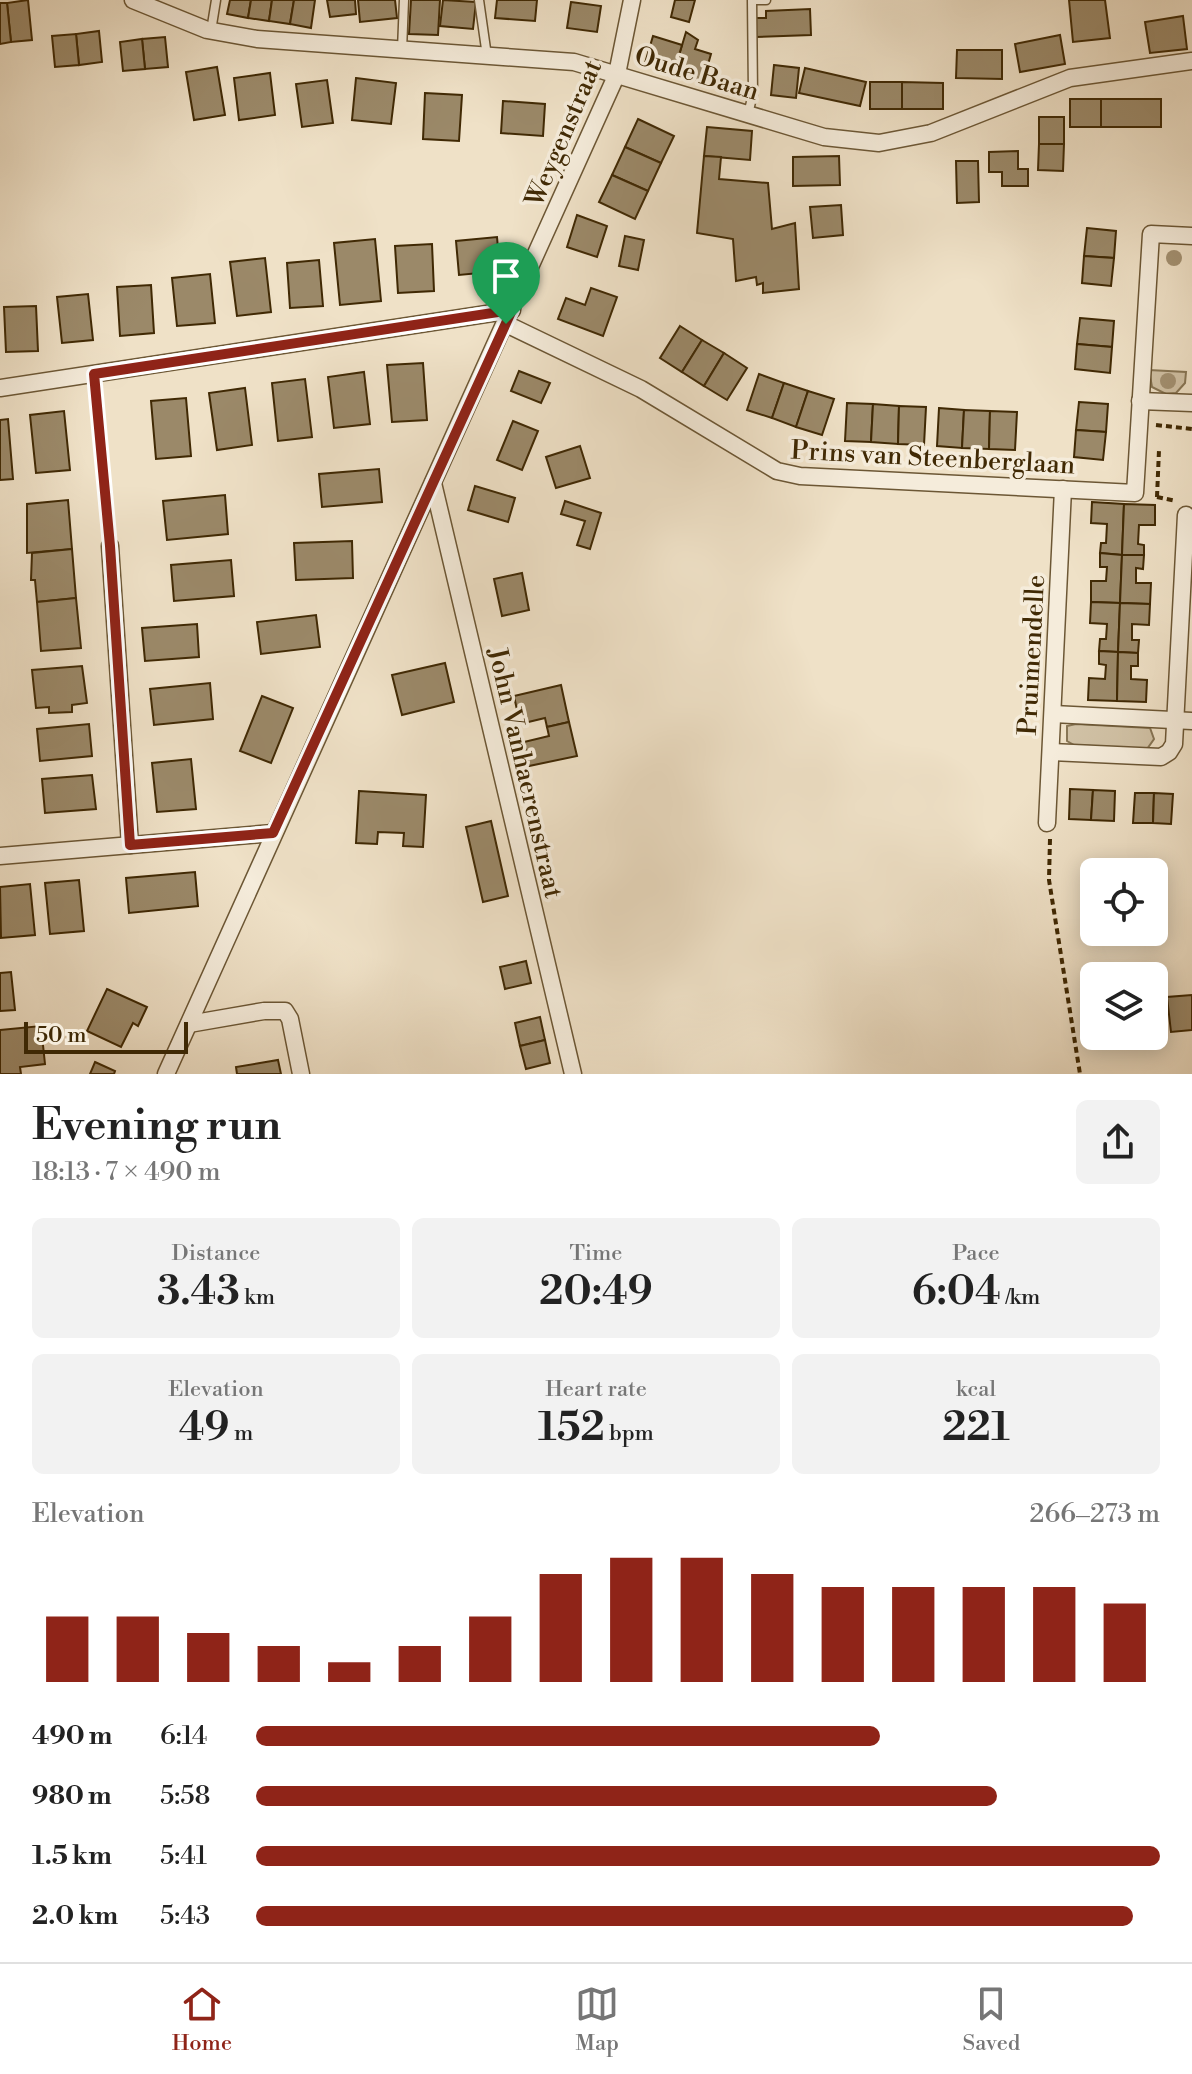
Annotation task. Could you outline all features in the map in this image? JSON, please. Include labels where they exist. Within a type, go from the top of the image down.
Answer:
[{"type":"street","name":"Oude Baan","points":[[133,0],[166,16],[211,31],[257,39],[574,62],[824,137],[879,143],[931,133],[1070,78],[1192,61]]},
{"type":"street","name":"Weygenstraat","points":[[166,1074],[617,74],[632,0]]},
{"type":"street","points":[[1135,493],[1151,234],[1192,236]]},
{"type":"street","points":[[0,388],[509,317]]},
{"type":"street","name":"Prins van Steenberglaan","points":[[509,317],[641,389],[777,471],[800,476],[1135,493]]},
{"type":"street","points":[[1140,409],[1192,403]]},
{"type":"street","name":"John Vanhaerenstraat","points":[[433,483],[573,1074]]},
{"type":"street","name":"Pruimendelle","points":[[1047,823],[1063,489]]},
{"type":"street","points":[[1051,752],[1161,757],[1174,744],[1186,515]]},
{"type":"street","points":[[110,546],[130,845]]},
{"type":"street","points":[[1053,714],[1192,721]]},
{"type":"street","points":[[0,856],[273,833]]},
{"type":"street","points":[[189,1024],[264,1011],[285,1011],[290,1019],[301,1074]]},
{"type":"lane","points":[[211,31],[216,0]]},
{"type":"lane","points":[[402,50],[404,0]]},
{"type":"lane","points":[[479,0],[487,56]]},
{"type":"lane","points":[[748,114],[753,94],[752,0],[766,0]]},
{"type":"path","points":[[94,374],[110,546]]},
{"type":"path","points":[[1140,409],[1160,427],[1192,429]]},
{"type":"path","points":[[1157,497],[1159,441]]},
{"type":"path","points":[[1135,493],[1176,501],[1186,515]]},
{"type":"path","points":[[1047,823],[1050,831],[1049,880],[1080,1074]]},
{"type":"shaded area","points":[[1149,370],[1186,372],[1185,383],[1176,393],[1166,394],[1152,387]]},
{"type":"shaded area","points":[[1067,726],[1150,728],[1154,739],[1147,749],[1074,745],[1067,741]]},
{"type":"building","points":[[28,0],[32,40],[11,42],[7,3]]},
{"type":"building","points":[[230,0],[251,0],[248,18],[227,14]]},
{"type":"building","points":[[251,0],[272,0],[269,21],[248,18]]},
{"type":"building","points":[[272,0],[294,0],[290,24],[269,21]]},
{"type":"building","points":[[294,0],[315,0],[311,28],[290,24]]},
{"type":"building","points":[[327,0],[355,0],[356,14],[330,17]]},
{"type":"building","points":[[358,0],[395,0],[397,18],[360,22]]},
{"type":"building","points":[[411,0],[440,0],[438,35],[409,34]]},
{"type":"building","points":[[443,0],[476,2],[473,29],[440,26]]},
{"type":"building","points":[[497,0],[537,0],[535,21],[495,18]]},
{"type":"building","points":[[675,0],[695,0],[689,22],[671,17]]},
{"type":"building","points":[[1069,0],[1105,0],[1110,38],[1073,42]]},
{"type":"building","points":[[571,2],[601,6],[597,32],[567,28]]},
{"type":"building","points":[[0,3],[7,3],[11,42],[0,44]]},
{"type":"building","points":[[810,9],[811,35],[756,37],[756,18],[766,18],[766,11]]},
{"type":"building","points":[[1183,16],[1187,49],[1150,53],[1145,22]]},
{"type":"building","points":[[99,31],[102,62],[79,65],[76,34]]},
{"type":"building","points":[[686,32],[698,40],[695,49],[711,54],[703,82],[674,72]]},
{"type":"building","points":[[76,34],[79,65],[55,67],[52,36]]},
{"type":"building","points":[[1060,35],[1065,64],[1020,72],[1015,44]]},
{"type":"building","points":[[653,36],[682,45],[674,72],[645,63]]},
{"type":"building","points":[[165,37],[168,67],[145,69],[142,39]]},
{"type":"building","points":[[142,39],[145,69],[123,71],[120,42]]},
{"type":"building","points":[[957,50],[1002,50],[1002,79],[956,78]]},
{"type":"building","points":[[774,65],[799,68],[796,98],[771,95]]},
{"type":"building","points":[[217,67],[225,115],[194,120],[186,72]]},
{"type":"building","points":[[805,68],[866,82],[860,106],[799,93]]},
{"type":"building","points":[[270,73],[275,115],[239,120],[234,78]]},
{"type":"building","points":[[356,78],[396,83],[391,124],[352,120]]},
{"type":"building","points":[[327,80],[333,123],[302,127],[296,84]]},
{"type":"building","points":[[870,82],[902,82],[902,109],[870,109]]},
{"type":"building","points":[[902,82],[943,83],[943,109],[902,109]]},
{"type":"building","points":[[425,93],[462,95],[459,141],[423,139]]},
{"type":"building","points":[[1070,99],[1101,99],[1101,127],[1070,127]]},
{"type":"building","points":[[1101,99],[1161,99],[1161,127],[1101,127]]},
{"type":"building","points":[[503,101],[545,104],[543,136],[501,133]]},
{"type":"building","points":[[1039,117],[1064,117],[1064,144],[1039,144]]},
{"type":"building","points":[[638,119],[674,136],[661,163],[625,147]]},
{"type":"building","points":[[707,127],[752,131],[750,160],[704,156]]},
{"type":"building","points":[[1039,144],[1064,144],[1063,171],[1038,170]]},
{"type":"building","points":[[625,147],[661,163],[648,191],[612,175]]},
{"type":"building","points":[[1018,151],[1018,169],[1028,169],[1028,186],[1002,186],[1002,172],[989,172],[989,152]]},
{"type":"building","points":[[704,156],[721,157],[719,179],[768,183],[772,229],[795,223],[799,289],[763,293],[763,283],[757,285],[756,277],[736,281],[733,239],[697,233]]},
{"type":"building","points":[[839,156],[840,185],[793,186],[793,157]]},
{"type":"building","points":[[956,161],[978,161],[979,202],[957,203]]},
{"type":"building","points":[[612,175],[648,191],[635,219],[599,202]]},
{"type":"building","points":[[841,205],[843,235],[813,238],[810,207]]},
{"type":"building","points":[[577,215],[607,226],[597,257],[567,247]]},
{"type":"building","points":[[1087,228],[1116,231],[1114,258],[1084,256]]},
{"type":"building","points":[[625,236],[644,240],[638,270],[619,266]]},
{"type":"building","points":[[497,237],[500,271],[459,275],[456,241]]},
{"type":"building","points":[[375,239],[381,301],[340,305],[334,243]]},
{"type":"building","points":[[432,244],[434,291],[398,293],[395,246]]},
{"type":"building","points":[[1084,256],[1114,258],[1111,286],[1082,283]]},
{"type":"building","points":[[265,258],[271,312],[237,316],[230,262]]},
{"type":"building","points":[[319,260],[323,306],[290,308],[287,263]]},
{"type":"building","points":[[210,274],[215,323],[177,326],[172,278]]},
{"type":"building","points":[[151,285],[154,333],[120,336],[117,287]]},
{"type":"building","points":[[591,288],[617,297],[603,336],[558,319],[566,298],[585,305]]},
{"type":"building","points":[[88,294],[93,340],[62,343],[57,297]]},
{"type":"building","points":[[36,306],[38,351],[6,352],[4,307]]},
{"type":"building","points":[[1080,318],[1114,321],[1112,347],[1077,344]]},
{"type":"building","points":[[680,326],[702,340],[682,372],[660,358]]},
{"type":"building","points":[[702,340],[724,353],[704,386],[682,372]]},
{"type":"building","points":[[1077,344],[1112,347],[1110,373],[1075,369]]},
{"type":"building","points":[[724,353],[747,368],[727,400],[704,386]]},
{"type":"building","points":[[423,363],[427,420],[392,422],[387,365]]},
{"type":"building","points":[[519,371],[550,383],[541,403],[511,391]]},
{"type":"building","points":[[364,372],[370,424],[334,428],[328,377]]},
{"type":"building","points":[[759,374],[784,383],[772,418],[747,410]]},
{"type":"building","points":[[305,379],[312,437],[278,441],[272,383]]},
{"type":"building","points":[[784,383],[808,391],[796,427],[772,418]]},
{"type":"building","points":[[245,388],[252,445],[217,450],[209,393]]},
{"type":"building","points":[[808,391],[834,399],[822,435],[796,427]]},
{"type":"building","points":[[186,398],[191,456],[156,459],[151,401]]},
{"type":"building","points":[[1079,402],[1108,404],[1106,432],[1076,430]]},
{"type":"building","points":[[847,403],[873,404],[871,442],[845,441]]},
{"type":"building","points":[[873,404],[899,406],[898,444],[871,442]]},
{"type":"building","points":[[899,406],[926,407],[924,445],[898,444]]},
{"type":"building","points":[[939,408],[964,410],[962,448],[937,446]]},
{"type":"building","points":[[964,410],[990,411],[989,449],[962,448]]},
{"type":"building","points":[[64,411],[70,470],[36,473],[30,415]]},
{"type":"building","points":[[990,411],[1017,412],[1015,450],[989,449]]},
{"type":"building","points":[[8,419],[13,479],[0,480],[0,420]]},
{"type":"building","points":[[513,421],[538,431],[522,470],[497,460]]},
{"type":"building","points":[[1076,430],[1106,432],[1103,460],[1074,457]]},
{"type":"building","points":[[580,446],[590,478],[556,488],[546,457]]},
{"type":"building","points":[[379,469],[382,502],[322,507],[319,474]]},
{"type":"building","points":[[475,486],[515,498],[508,522],[468,510]]},
{"type":"building","points":[[225,495],[228,534],[167,540],[163,501]]},
{"type":"building","points":[[68,500],[72,549],[27,553],[27,504]]},
{"type":"building","points":[[565,501],[601,513],[590,549],[577,545],[585,521],[561,514]]},
{"type":"building","points":[[1092,502],[1124,504],[1122,555],[1100,553],[1101,543],[1106,543],[1107,524],[1091,523]]},
{"type":"building","points":[[1124,504],[1155,505],[1155,525],[1139,525],[1138,544],[1144,545],[1144,555],[1122,555]]},
{"type":"building","points":[[352,541],[353,578],[296,580],[294,543]]},
{"type":"building","points":[[72,549],[76,598],[37,602],[35,580],[31,580],[32,553]]},
{"type":"building","points":[[1100,553],[1122,555],[1120,603],[1091,602],[1091,581],[1106,581],[1107,567],[1100,567]]},
{"type":"building","points":[[1122,555],[1144,555],[1143,569],[1136,568],[1136,583],[1151,583],[1150,604],[1120,603]]},
{"type":"building","points":[[231,560],[234,596],[174,601],[171,565]]},
{"type":"building","points":[[522,573],[529,610],[502,616],[494,579]]},
{"type":"building","points":[[76,598],[81,648],[41,651],[37,602]]},
{"type":"building","points":[[1091,602],[1120,603],[1118,652],[1099,651],[1100,639],[1106,639],[1107,624],[1090,623]]},
{"type":"building","points":[[1120,603],[1150,604],[1149,625],[1132,624],[1132,640],[1139,640],[1138,653],[1118,652]]},
{"type":"building","points":[[316,615],[320,647],[261,654],[257,622]]},
{"type":"building","points":[[197,624],[199,657],[145,661],[142,628]]},
{"type":"building","points":[[1099,651],[1118,652],[1117,701],[1088,700],[1089,678],[1105,679],[1106,665],[1099,664]]},
{"type":"building","points":[[1118,652],[1138,653],[1138,666],[1131,666],[1131,679],[1147,680],[1146,702],[1117,701]]},
{"type":"building","points":[[445,663],[454,702],[402,715],[392,675]]},
{"type":"building","points":[[82,666],[87,703],[72,705],[72,712],[49,713],[49,707],[36,708],[32,670]]},
{"type":"building","points":[[210,683],[213,719],[154,725],[150,689]]},
{"type":"building","points":[[561,685],[569,722],[547,727],[545,718],[520,724],[514,696]]},
{"type":"building","points":[[262,696],[293,708],[271,763],[240,751]]},
{"type":"building","points":[[569,722],[577,756],[529,766],[524,742],[549,736],[547,727]]},
{"type":"building","points":[[89,724],[92,756],[40,761],[37,729]]},
{"type":"building","points":[[191,759],[196,809],[157,812],[152,763]]},
{"type":"building","points":[[92,775],[96,809],[45,813],[42,779]]},
{"type":"building","points":[[1070,789],[1093,790],[1091,820],[1069,819]]},
{"type":"building","points":[[1093,790],[1115,791],[1114,821],[1091,820]]},
{"type":"building","points":[[359,791],[426,795],[423,847],[403,846],[404,833],[378,832],[377,844],[356,843]]},
{"type":"building","points":[[1135,793],[1154,793],[1153,823],[1133,823]]},
{"type":"building","points":[[1154,793],[1173,794],[1171,824],[1153,823]]},
{"type":"building","points":[[491,821],[508,896],[483,902],[466,827]]},
{"type":"building","points":[[195,872],[198,906],[129,913],[126,878]]},
{"type":"building","points":[[79,880],[84,931],[50,934],[45,883]]},
{"type":"building","points":[[30,884],[35,935],[1,938],[0,887]]},
{"type":"building","points":[[526,961],[531,983],[505,989],[500,967]]},
{"type":"building","points":[[11,972],[15,1010],[0,1011],[0,973]]},
{"type":"building","points":[[107,989],[147,1007],[138,1026],[133,1023],[121,1047],[87,1031]]},
{"type":"building","points":[[1192,995],[1192,1030],[1171,1032],[1168,997]]},
{"type":"building","points":[[540,1017],[545,1040],[520,1046],[515,1023]]},
{"type":"building","points":[[41,1026],[45,1064],[20,1067],[21,1074],[0,1074],[0,1030]]},
{"type":"building","points":[[545,1040],[550,1063],[526,1069],[520,1046]]},
{"type":"building","points":[[278,1060],[281,1074],[237,1074],[236,1067]]},
{"type":"building","points":[[95,1062],[115,1071],[114,1074],[90,1074]]},
{"type":"route","points":[[512,310],[506,324],[273,833],[130,845],[110,546],[94,374],[512,310]]}]
